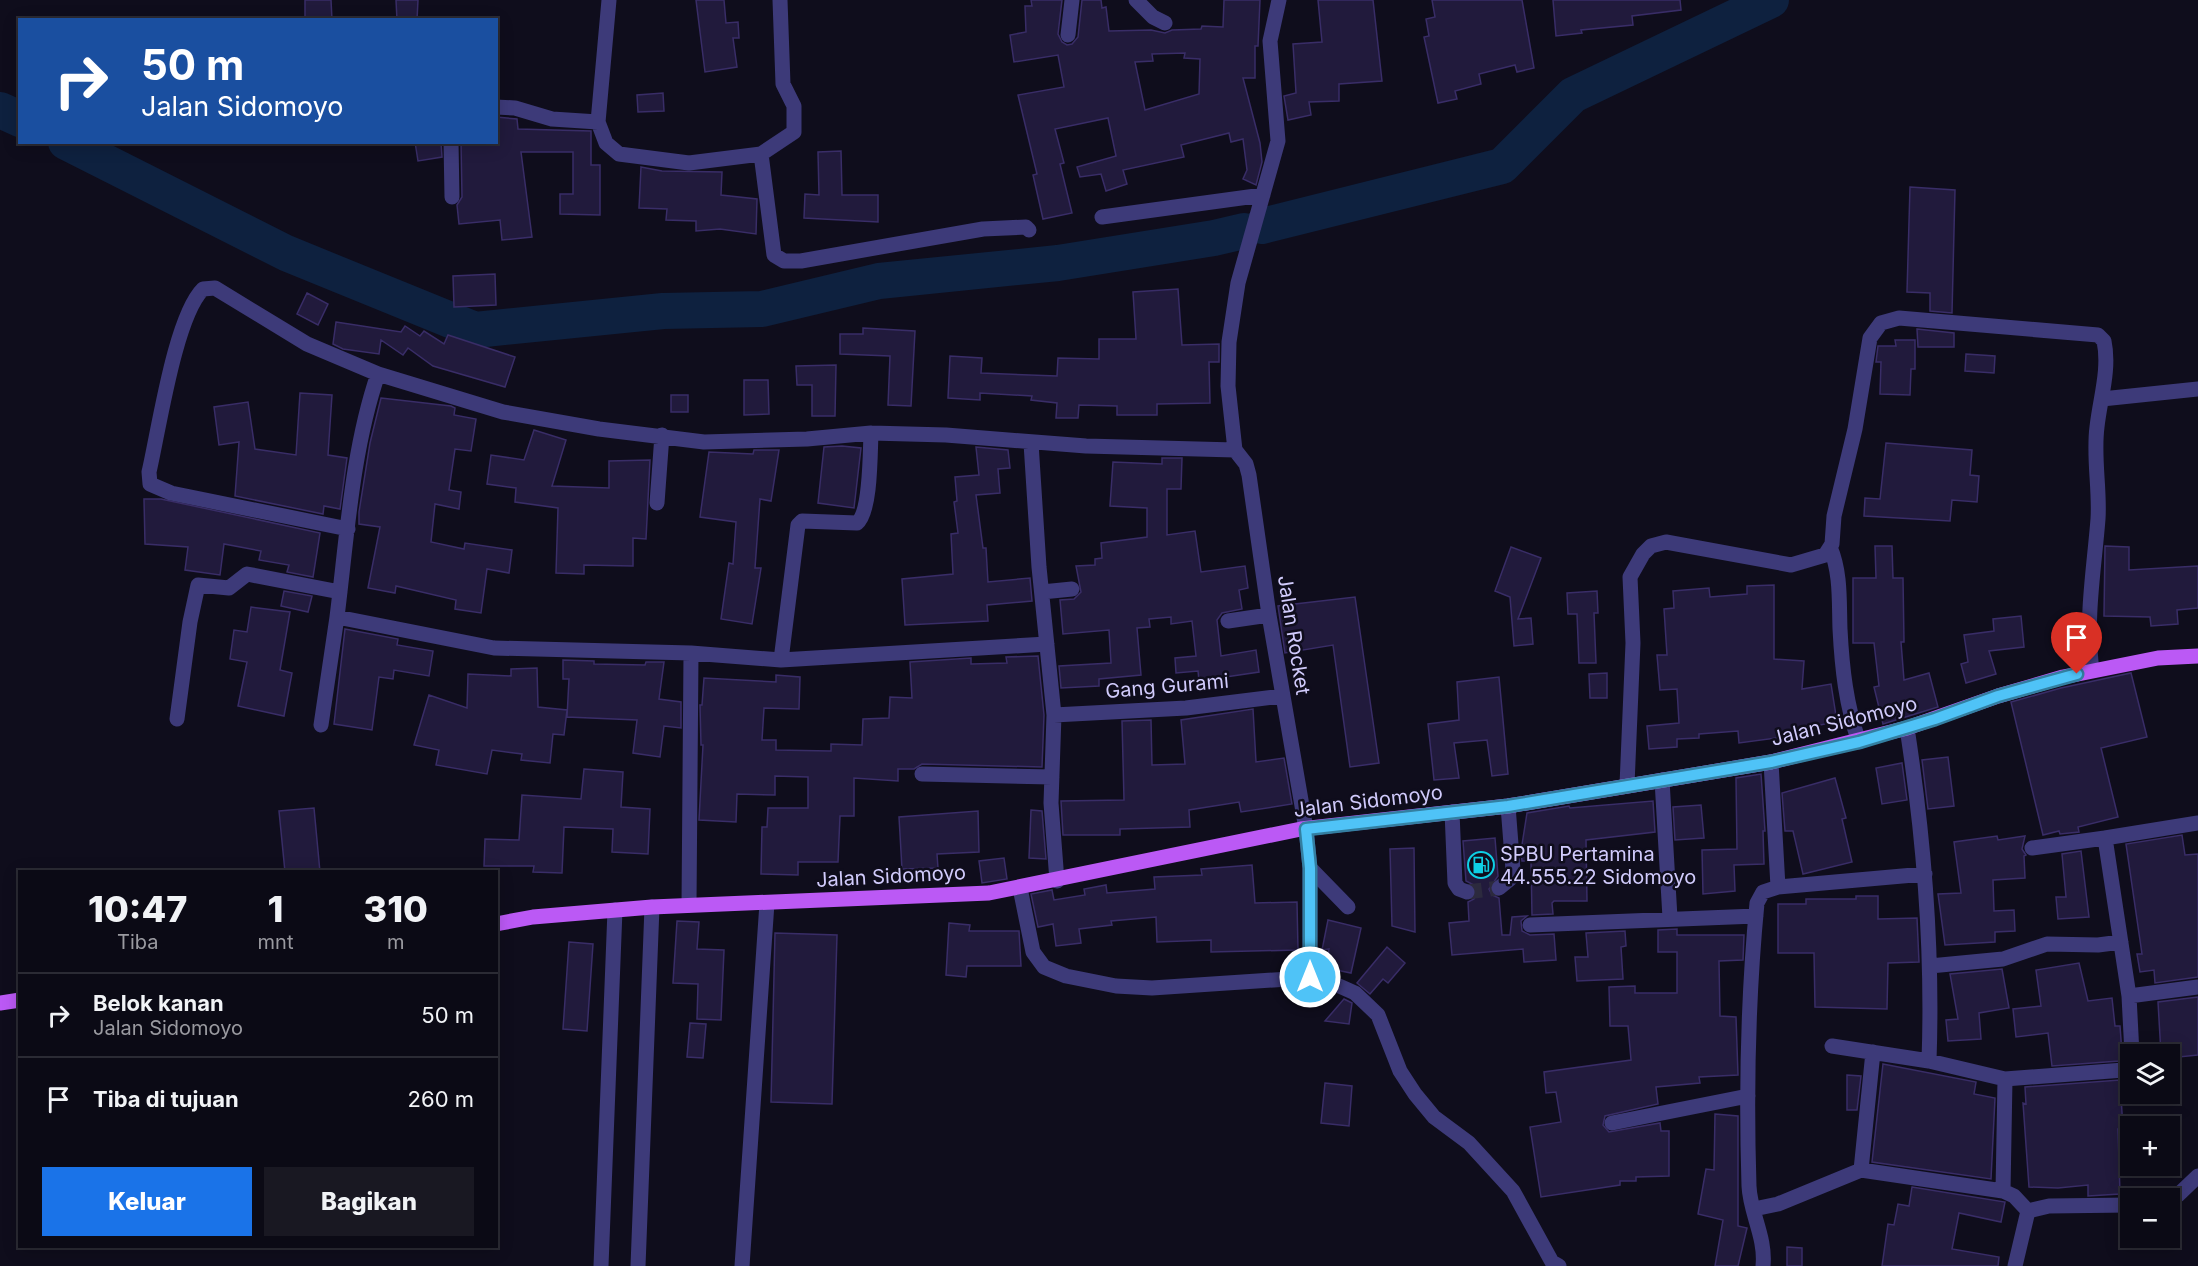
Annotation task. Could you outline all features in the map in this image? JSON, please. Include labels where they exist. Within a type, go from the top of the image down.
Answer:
[{"type":"main road","name":"Jalan Sidomoyo","points":[[498,924],[533,917],[690,904],[989,893],[1306,829],[1508,806],[1771,762],[1859,742],[1998,696],[2092,670],[2158,658],[2198,656]]},
{"type":"main road","points":[[0,1003],[18,1000]]},
{"type":"street","points":[[609,0],[598,122],[606,143],[614,151],[625,156],[689,163],[761,154],[794,132],[794,106],[783,84],[780,0]]},
{"type":"street","points":[[1068,35],[1072,0]]},
{"type":"street","points":[[1136,0],[1148,13],[1165,23]]},
{"type":"street","name":"Jalan Rocket","points":[[1278,0],[1270,41],[1278,141],[1231,314],[1228,386],[1236,450],[1246,464],[1249,475],[1282,696],[1306,829],[1310,868],[1310,977]]},
{"type":"street","points":[[498,107],[514,108],[552,119],[598,122]]},
{"type":"street","points":[[451,144],[452,197]]},
{"type":"street","points":[[761,154],[774,255],[784,261],[801,261],[983,229],[1026,227],[1029,230]]},
{"type":"street","points":[[1102,217],[1263,195]]},
{"type":"street","points":[[348,529],[171,493],[150,484],[149,472],[181,328],[196,296],[203,289],[215,288],[307,344],[378,374],[503,412],[599,429],[704,441],[807,439],[872,433],[946,435],[1031,443],[1236,450]]},
{"type":"street","points":[[1859,742],[1849,713],[1843,676],[1838,569],[1830,547],[1833,516],[1855,429],[1870,338],[1881,323],[1899,318],[2098,335],[2104,340],[2106,348],[2102,399],[2096,428],[2098,518],[2091,576],[2088,643],[2092,670]]},
{"type":"street","points":[[321,725],[348,529],[369,401],[378,374]]},
{"type":"street","points":[[2102,399],[2198,389]]},
{"type":"street","points":[[781,660],[798,525],[802,521],[857,523],[862,519],[866,502],[872,433]]},
{"type":"street","points":[[657,503],[662,435]]},
{"type":"street","points":[[1031,443],[1054,715],[1052,777],[1057,881]]},
{"type":"street","points":[[1627,785],[1633,643],[1630,577],[1643,554],[1651,546],[1666,542],[1791,565],[1825,555],[1830,547]]},
{"type":"street","points":[[177,719],[190,622],[198,585],[229,588],[247,574],[340,592]]},
{"type":"street","points":[[1042,592],[1072,589]]},
{"type":"street","points":[[1228,621],[1269,615]]},
{"type":"street","points":[[337,617],[495,648],[691,653],[781,660],[1047,644]]},
{"type":"street","points":[[690,904],[691,653]]},
{"type":"street","name":"Gang Gurami","points":[[1054,715],[1186,708],[1282,696]]},
{"type":"street","points":[[1907,728],[1917,787],[1925,874],[1930,966],[1929,1061]]},
{"type":"street","points":[[1771,762],[1778,887]]},
{"type":"street","points":[[922,774],[1052,777]]},
{"type":"street","points":[[1662,780],[1670,918]]},
{"type":"street","points":[[1499,888],[1510,879],[1514,870],[1508,806]]},
{"type":"street","points":[[1452,812],[1455,883],[1459,889],[1467,892]]},
{"type":"street","points":[[2032,848],[2198,823]]},
{"type":"street","points":[[2105,838],[2129,996],[2131,1044]]},
{"type":"street","points":[[1310,868],[1348,907]]},
{"type":"street","points":[[1763,1266],[1760,1228],[1749,1190],[1748,1096],[1757,903],[1763,892],[1778,887],[1925,874]]},
{"type":"street","points":[[1020,888],[1033,952],[1044,967],[1066,976],[1116,986],[1152,988],[1319,977],[1355,993],[1378,1015],[1400,1071],[1415,1094],[1434,1117],[1469,1143],[1513,1191],[1552,1262],[1559,1266]]},
{"type":"street","points":[[742,1266],[766,903]]},
{"type":"street","points":[[638,1266],[652,907]]},
{"type":"street","points":[[601,1266],[615,910]]},
{"type":"street","points":[[1530,925],[1756,915]]},
{"type":"street","points":[[1930,966],[2003,959],[2047,944],[2098,945],[2121,942]]},
{"type":"street","points":[[2129,996],[2198,987]]},
{"type":"street","points":[[1832,1046],[1929,1061],[2005,1079],[2120,1071]]},
{"type":"street","points":[[1861,1170],[1873,1052]]},
{"type":"street","points":[[2003,1191],[2005,1079]]},
{"type":"street","points":[[1612,1123],[1748,1096]]},
{"type":"street","points":[[1754,1209],[1778,1203],[1861,1170],[2003,1191],[2014,1196],[2028,1212]]},
{"type":"street","points":[[2180,1193],[2198,1176]]},
{"type":"street","points":[[2028,1212],[2049,1206],[2120,1205]]},
{"type":"street","points":[[2015,1266],[2028,1212]]},
{"type":"building","points":[[305,0],[331,0],[332,18],[305,18]]},
{"type":"building","points":[[396,0],[418,0],[417,18],[397,18]]},
{"type":"building","points":[[696,0],[724,0],[726,23],[738,22],[739,38],[733,38],[737,67],[705,72]]},
{"type":"building","points":[[1031,0],[1062,0],[1058,34],[1062,42],[1067,45],[1072,44],[1078,37],[1082,0],[1101,0],[1102,8],[1106,7],[1109,31],[1151,30],[1165,33],[1172,30],[1201,29],[1202,26],[1223,27],[1224,0],[1260,0],[1258,46],[1255,46],[1255,78],[1243,78],[1260,143],[1262,162],[1256,185],[1243,179],[1247,170],[1243,139],[1231,142],[1229,133],[1181,145],[1184,157],[1123,170],[1127,184],[1106,191],[1101,174],[1080,177],[1077,167],[1116,156],[1108,118],[1055,129],[1064,163],[1060,164],[1072,213],[1043,219],[1033,175],[1037,174],[1018,95],[1064,87],[1058,55],[1014,62],[1010,35],[1026,32],[1025,6],[1032,6]],"holes":[[[1185,53],[1184,58],[1200,59],[1199,94],[1145,110],[1135,62],[1153,61],[1152,54]]]},
{"type":"building","points":[[1318,0],[1373,0],[1382,81],[1339,84],[1339,101],[1309,102],[1311,115],[1288,120],[1284,96],[1296,93],[1293,44],[1322,42]]},
{"type":"building","points":[[1432,0],[1522,0],[1534,68],[1517,72],[1515,65],[1479,74],[1481,84],[1455,91],[1457,99],[1438,103],[1424,37],[1429,36],[1426,19],[1435,17]]},
{"type":"building","points":[[1553,0],[1680,0],[1681,10],[1632,16],[1633,25],[1581,30],[1582,33],[1556,36]]},
{"type":"building","points":[[663,93],[664,111],[638,112],[637,95]]},
{"type":"building","points":[[498,117],[517,119],[518,129],[591,131],[591,165],[600,165],[600,215],[560,214],[560,194],[573,194],[573,152],[521,152],[532,237],[502,240],[500,220],[459,224],[457,205],[462,197],[461,144],[498,144]]},
{"type":"building","points":[[415,144],[441,144],[442,157],[418,161]]},
{"type":"building","points":[[841,151],[842,195],[878,195],[878,222],[804,218],[805,194],[819,195],[818,152]]},
{"type":"building","points":[[641,167],[662,171],[722,172],[721,195],[757,199],[756,234],[720,229],[696,231],[696,221],[666,220],[667,209],[639,208]]},
{"type":"building","points":[[1910,187],[1955,190],[1952,313],[1930,311],[1930,293],[1907,292]]},
{"type":"building","points":[[495,274],[496,305],[454,307],[453,276]]},
{"type":"building","points":[[1178,289],[1182,345],[1219,344],[1219,362],[1209,362],[1210,403],[1157,404],[1157,415],[1117,415],[1117,406],[1079,405],[1078,418],[1056,418],[1057,403],[1031,400],[1032,396],[980,393],[980,400],[948,398],[950,356],[982,358],[981,373],[1057,376],[1058,358],[1099,359],[1099,339],[1136,339],[1133,292]]},
{"type":"building","points":[[307,293],[328,304],[318,325],[297,314]]},
{"type":"building","points":[[336,322],[401,332],[405,326],[420,336],[424,331],[444,344],[448,335],[515,357],[505,387],[433,366],[408,348],[403,355],[381,340],[379,354],[343,349],[333,344]]},
{"type":"building","points":[[863,328],[915,331],[911,406],[888,405],[890,356],[840,354],[840,334],[863,334]]},
{"type":"building","points":[[1917,329],[1954,333],[1954,347],[1918,347]]},
{"type":"building","points":[[1895,340],[1915,340],[1915,369],[1911,369],[1910,395],[1880,394],[1881,362],[1876,362],[1878,346],[1896,346]]},
{"type":"building","points":[[1966,354],[1995,356],[1994,373],[1965,371]]},
{"type":"building","points":[[836,365],[835,416],[812,416],[812,385],[797,385],[796,366]]},
{"type":"building","points":[[744,380],[768,380],[769,414],[744,415]]},
{"type":"building","points":[[300,393],[332,395],[328,455],[347,458],[340,509],[324,506],[323,514],[235,496],[239,442],[219,445],[214,407],[248,402],[255,449],[296,455]]},
{"type":"building","points":[[671,395],[688,395],[688,412],[671,412]]},
{"type":"building","points":[[381,398],[451,406],[455,408],[454,415],[476,419],[471,451],[455,449],[449,490],[461,492],[459,509],[435,504],[431,542],[464,549],[465,543],[512,550],[509,573],[487,569],[481,613],[455,609],[456,600],[396,586],[395,593],[368,588],[380,527],[359,524],[359,512],[370,443]]},
{"type":"building","points":[[534,430],[566,440],[552,486],[609,488],[609,461],[650,460],[646,539],[633,538],[633,566],[584,565],[584,574],[556,573],[558,508],[515,502],[516,488],[487,484],[491,455],[524,460]]},
{"type":"building","points":[[1886,443],[1972,450],[1970,475],[1979,476],[1977,502],[1952,500],[1950,521],[1864,516],[1865,498],[1880,499]]},
{"type":"building","points":[[824,447],[861,448],[854,508],[818,503]]},
{"type":"building","points":[[976,447],[1008,450],[1010,468],[998,469],[1000,493],[976,495],[983,548],[986,548],[988,582],[1030,578],[1032,601],[987,605],[988,621],[905,625],[902,579],[953,574],[951,534],[958,533],[954,502],[957,501],[955,477],[979,475]]},
{"type":"building","points":[[754,450],[779,450],[771,501],[760,499],[755,568],[761,568],[752,624],[721,619],[729,563],[733,564],[736,522],[700,517],[709,452],[753,454]]},
{"type":"building","points":[[1162,458],[1182,458],[1181,489],[1167,489],[1167,535],[1195,531],[1201,572],[1245,566],[1248,588],[1239,590],[1242,609],[1222,613],[1217,620],[1221,656],[1256,650],[1259,672],[1199,681],[1198,671],[1176,673],[1175,658],[1196,656],[1192,621],[1171,624],[1171,617],[1149,619],[1150,627],[1137,628],[1141,675],[1099,679],[1099,686],[1061,688],[1059,666],[1111,663],[1109,630],[1063,634],[1060,600],[1074,599],[1081,592],[1076,566],[1095,565],[1095,559],[1102,558],[1101,543],[1147,537],[1147,508],[1110,506],[1113,462],[1162,464]]},
{"type":"building","points":[[144,499],[161,499],[320,533],[313,577],[287,572],[289,565],[259,560],[261,551],[224,544],[220,575],[185,570],[188,547],[145,544]]},
{"type":"building","points":[[1875,546],[1892,546],[1893,578],[1903,578],[1904,642],[1901,642],[1904,680],[1929,673],[1938,707],[1883,724],[1874,687],[1879,686],[1874,643],[1853,643],[1853,578],[1876,578]]},
{"type":"building","points":[[2105,546],[2129,547],[2129,570],[2198,566],[2198,608],[2177,610],[2178,624],[2151,626],[2150,617],[2104,616]]},
{"type":"building","points":[[1511,547],[1541,558],[1518,619],[1531,618],[1533,644],[1514,646],[1510,597],[1495,591]]},
{"type":"building","points":[[1774,585],[1774,659],[1804,661],[1802,689],[1831,684],[1837,722],[1791,730],[1792,736],[1739,743],[1738,731],[1699,734],[1699,738],[1677,739],[1677,747],[1649,749],[1647,726],[1679,723],[1677,689],[1660,690],[1657,655],[1667,655],[1664,609],[1674,608],[1673,591],[1709,588],[1710,597],[1747,594],[1747,586]]},
{"type":"building","points":[[284,591],[312,596],[308,612],[281,606]]},
{"type":"building","points":[[1597,591],[1598,613],[1594,613],[1596,663],[1579,663],[1577,614],[1568,614],[1567,593]]},
{"type":"building","points":[[1355,597],[1379,763],[1350,767],[1333,645],[1285,653],[1278,606]]},
{"type":"building","points":[[251,607],[290,612],[280,670],[292,673],[284,716],[238,706],[247,662],[230,659],[234,630],[247,632]]},
{"type":"building","points":[[2021,616],[2024,647],[1989,651],[1996,674],[1966,683],[1961,664],[1968,662],[1964,635],[1994,631],[1993,619]]},
{"type":"building","points":[[345,629],[398,639],[397,645],[433,651],[429,676],[394,670],[393,679],[379,677],[372,730],[334,724]]},
{"type":"building","points":[[1038,656],[1044,715],[1042,767],[922,764],[914,769],[898,769],[898,781],[854,778],[854,816],[840,816],[838,862],[798,862],[798,875],[761,874],[762,827],[767,827],[768,808],[808,808],[808,777],[775,776],[775,795],[737,794],[736,822],[699,820],[703,745],[701,745],[700,705],[702,705],[704,678],[776,682],[776,675],[800,677],[799,709],[764,708],[762,740],[776,740],[776,750],[831,751],[831,744],[862,745],[863,719],[889,718],[890,697],[912,698],[910,662],[971,658],[971,664],[1007,663],[1006,657]]},
{"type":"building","points":[[563,660],[594,661],[594,664],[645,665],[646,662],[664,662],[659,699],[681,702],[681,728],[664,726],[660,757],[633,753],[637,720],[567,717],[569,679],[563,679]]},
{"type":"building","points":[[537,668],[538,707],[567,710],[564,735],[553,734],[550,763],[521,760],[522,754],[492,750],[487,774],[436,765],[439,750],[414,745],[429,695],[467,708],[468,674],[511,676],[511,669]]},
{"type":"building","points":[[1607,673],[1607,698],[1590,698],[1589,674]]},
{"type":"building","points":[[2131,673],[2147,737],[2101,748],[2118,817],[2078,827],[2079,832],[2060,834],[2059,831],[2043,835],[2011,702],[2061,688]]},
{"type":"building","points":[[1499,677],[1508,774],[1492,776],[1487,740],[1454,743],[1459,778],[1434,780],[1428,724],[1459,720],[1457,682]]},
{"type":"building","points":[[1253,709],[1256,762],[1284,758],[1292,804],[1241,812],[1239,802],[1189,810],[1190,827],[1120,829],[1120,835],[1063,835],[1061,801],[1124,800],[1122,721],[1151,720],[1152,765],[1185,764],[1181,720]]},
{"type":"building","points":[[1948,757],[1954,806],[1928,809],[1922,760]]},
{"type":"building","points":[[1902,763],[1907,800],[1882,804],[1876,768]]},
{"type":"building","points":[[584,769],[623,772],[621,807],[650,809],[648,854],[612,852],[613,829],[564,827],[562,873],[533,872],[534,866],[484,866],[485,839],[519,840],[522,795],[581,799]]},
{"type":"building","points":[[1761,774],[1765,831],[1763,831],[1764,864],[1734,865],[1735,891],[1703,894],[1702,850],[1737,849],[1736,778]]},
{"type":"building","points":[[1835,778],[1846,818],[1842,819],[1852,862],[1803,874],[1793,831],[1785,831],[1782,793]]},
{"type":"building","points":[[1653,801],[1655,832],[1586,840],[1587,901],[1554,901],[1552,903],[1553,914],[1532,915],[1531,861],[1522,861],[1521,851],[1527,813],[1569,806],[1570,808]]},
{"type":"building","points":[[1701,805],[1704,838],[1675,840],[1673,807]]},
{"type":"building","points":[[314,808],[320,870],[285,870],[279,811]]},
{"type":"building","points":[[1031,810],[1042,811],[1046,859],[1029,858]]},
{"type":"building","points":[[978,811],[979,852],[937,854],[938,868],[902,869],[899,817]]},
{"type":"building","points":[[2182,835],[2185,855],[2198,854],[2198,977],[2155,983],[2154,970],[2140,972],[2137,954],[2142,954],[2126,844]]},
{"type":"building","points":[[1997,836],[1998,840],[2025,836],[2022,849],[2026,855],[2024,856],[2025,878],[1993,880],[1994,911],[2014,910],[2015,931],[1995,932],[1995,942],[1945,945],[1938,894],[1961,893],[1954,842]]},
{"type":"building","points":[[1495,838],[1498,876],[1489,889],[1492,895],[1499,898],[1502,935],[1510,935],[1512,917],[1527,916],[1521,921],[1522,931],[1530,935],[1554,934],[1556,960],[1524,962],[1523,949],[1452,955],[1449,923],[1469,921],[1468,902],[1474,899],[1477,891],[1474,885],[1466,881],[1463,841]]},
{"type":"building","points":[[1414,848],[1415,932],[1392,926],[1390,849]]},
{"type":"building","points":[[2081,851],[2089,917],[2058,919],[2056,897],[2066,897],[2062,854]]},
{"type":"building","points":[[1004,858],[1007,879],[982,883],[979,861]]},
{"type":"building","points":[[1252,865],[1255,903],[1297,902],[1298,950],[1211,952],[1211,940],[1157,942],[1156,917],[1111,921],[1112,925],[1079,929],[1081,943],[1056,946],[1053,924],[1038,927],[1031,894],[1052,890],[1054,900],[1085,895],[1084,889],[1106,885],[1107,893],[1155,889],[1154,877],[1202,875],[1201,869]]},
{"type":"building","points":[[1856,896],[1878,896],[1878,919],[1917,918],[1919,962],[1888,963],[1887,1009],[1815,1007],[1814,953],[1778,953],[1778,904],[1806,904],[1806,899],[1856,899]]},
{"type":"building","points":[[1328,920],[1361,928],[1351,973],[1326,968],[1329,949],[1322,950]]},
{"type":"building","points":[[677,921],[699,922],[697,949],[724,950],[721,1020],[697,1019],[698,984],[673,983]]},
{"type":"building","points":[[949,923],[970,925],[969,931],[1019,931],[1021,966],[967,966],[966,977],[946,975]]},
{"type":"building","points":[[1677,929],[1677,935],[1744,935],[1743,960],[1719,961],[1720,1016],[1736,1017],[1738,1075],[1699,1077],[1700,1083],[1656,1087],[1658,1104],[1605,1116],[1603,1125],[1609,1132],[1660,1123],[1661,1131],[1669,1131],[1669,1176],[1636,1177],[1636,1181],[1620,1181],[1620,1185],[1541,1197],[1530,1127],[1561,1122],[1556,1092],[1546,1093],[1544,1072],[1631,1060],[1628,1026],[1610,1026],[1609,987],[1635,986],[1635,993],[1677,993],[1677,952],[1658,952],[1658,930]]},
{"type":"building","points":[[1625,931],[1626,946],[1621,947],[1623,979],[1577,981],[1575,957],[1588,957],[1586,933]]},
{"type":"building","points":[[775,933],[837,935],[832,1104],[771,1102]]},
{"type":"building","points":[[569,942],[593,944],[587,1031],[563,1029]]},
{"type":"building","points":[[1387,947],[1405,963],[1388,983],[1383,979],[1370,994],[1357,983]]},
{"type":"building","points":[[2079,963],[2088,1001],[2112,998],[2115,1026],[2120,1026],[2121,1044],[2119,1061],[2052,1066],[2048,1033],[2016,1037],[2013,1009],[2041,1006],[2036,970]]},
{"type":"building","points":[[2002,969],[2009,1008],[1979,1013],[1981,1039],[1948,1041],[1946,1020],[1958,1019],[1950,974]]},
{"type":"building","points":[[2198,997],[2198,1055],[2180,1057],[2180,1044],[2160,1044],[2158,1002]]},
{"type":"building","points":[[1344,999],[1352,1003],[1349,1024],[1325,1021]]},
{"type":"building","points":[[690,1023],[706,1024],[703,1058],[687,1057]]},
{"type":"building","points":[[1883,1064],[1976,1082],[1974,1094],[1995,1098],[1991,1179],[1872,1162]]},
{"type":"building","points":[[1847,1075],[1861,1076],[1857,1110],[1847,1110]]},
{"type":"building","points":[[2120,1080],[2122,1116],[2120,1116],[2120,1129],[2118,1129],[2120,1194],[2088,1196],[2088,1185],[2058,1188],[2029,1187],[2023,1103],[2026,1104],[2025,1087]]},
{"type":"building","points":[[1325,1083],[1352,1086],[1349,1126],[1321,1123]]},
{"type":"building","points":[[1715,1114],[1738,1116],[1738,1226],[1747,1228],[1738,1266],[1715,1266],[1723,1220],[1698,1214],[1706,1169],[1714,1170]]},
{"type":"building","points":[[1912,1187],[2005,1202],[2001,1222],[1959,1213],[1952,1249],[1999,1257],[1998,1266],[1882,1266],[1888,1224],[1894,1225],[1898,1204],[1909,1206]]},
{"type":"building","points":[[1787,1247],[1802,1248],[1802,1266],[1787,1266]]},
{"type":"waterway","points":[[1262,226],[1502,166],[1573,95],[1771,0]]},
{"type":"waterway","points":[[0,110],[18,118]]},
{"type":"waterway","points":[[70,144],[286,253],[475,330],[663,311],[762,309],[879,281],[1058,263],[1214,238],[1244,231]]},
{"type":"tunnel","points":[[1467,892],[1499,888]]},
{"type":"place","name":"SPBU Pertamina 44.555.22 Sidomoyo","points":[[1481,865]]},
{"type":"route","points":[[1310,977],[1310,868],[1306,829],[1508,806],[1771,762],[1859,742],[1935,719],[1998,696],[2077,674]]}]
